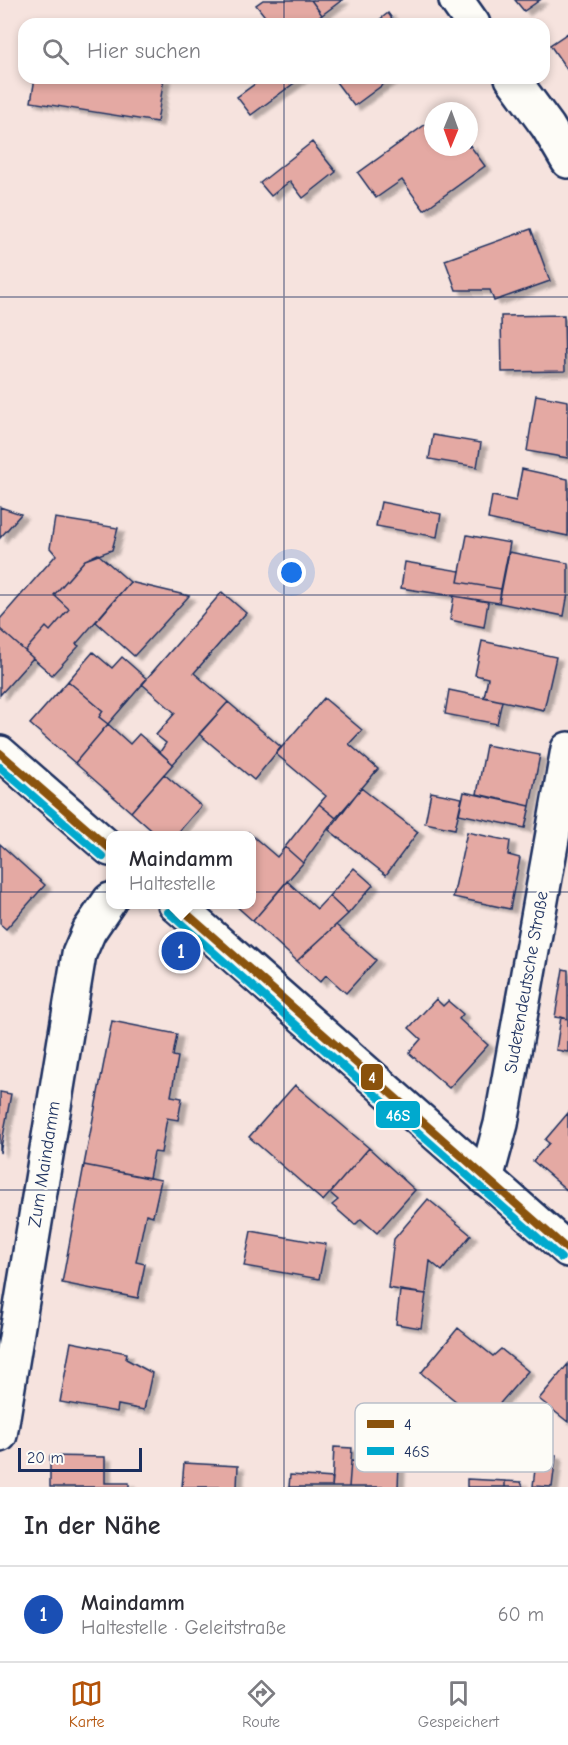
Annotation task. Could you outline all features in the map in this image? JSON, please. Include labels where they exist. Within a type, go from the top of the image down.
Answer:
[{"type":"street","points":[[456,0],[469,18]]},
{"type":"street","points":[[516,84],[548,127],[568,161]]},
{"type":"street","name":"Sudetendeutsche Straße","points":[[486,1179],[501,1124],[568,749]]},
{"type":"street","points":[[0,753],[106,845]]},
{"type":"street","name":"Zum Maindamm","points":[[0,1436],[80,954],[89,931],[106,907]]},
{"type":"street","points":[[181,909],[568,1250]]},
{"type":"building","points":[[263,0],[311,0],[322,15],[318,18],[266,18],[256,5]]},
{"type":"building","points":[[311,0],[342,0],[322,15]]},
{"type":"building","points":[[515,0],[540,0],[524,11]]},
{"type":"building","points":[[388,13],[392,18],[382,18]]},
{"type":"building","points":[[568,33],[568,71],[550,45]]},
{"type":"building","points":[[34,84],[163,84],[157,122],[31,102]]},
{"type":"building","points":[[255,84],[293,84],[251,115],[237,97]]},
{"type":"building","points":[[338,84],[384,84],[354,106]]},
{"type":"building","points":[[424,125],[424,156],[478,156],[485,166],[424,210],[402,180],[376,198],[358,173]]},
{"type":"building","points":[[312,142],[336,172],[303,198],[290,181],[271,196],[260,183]]},
{"type":"building","points":[[531,229],[550,281],[494,301],[490,290],[456,290],[445,260]]},
{"type":"building","points":[[564,315],[565,371],[502,372],[501,316]]},
{"type":"building","points":[[536,395],[568,401],[568,458],[527,451]]},
{"type":"building","points":[[433,435],[481,443],[477,467],[429,459]]},
{"type":"building","points":[[522,469],[568,479],[568,536],[488,519],[492,496],[516,501]]},
{"type":"building","points":[[381,502],[441,514],[437,537],[376,526]]},
{"type":"building","points":[[0,507],[21,514],[0,538]]},
{"type":"building","points":[[55,518],[118,528],[112,550],[85,560],[54,595],[69,609],[50,631],[46,627],[25,651],[0,629],[0,619],[56,555],[50,548]]},
{"type":"building","points":[[467,535],[510,543],[501,589],[458,582]]},
{"type":"building","points":[[509,552],[568,563],[568,593],[564,616],[499,603]]},
{"type":"building","points":[[98,554],[130,582],[76,644],[79,646],[52,675],[25,651],[46,627],[50,631],[69,609],[54,595],[85,560]]},
{"type":"building","points":[[405,562],[460,571],[458,582],[501,589],[499,603],[401,588]]},
{"type":"building","points":[[130,582],[189,596],[134,656],[96,622]]},
{"type":"building","points":[[222,592],[246,613],[194,673],[228,702],[173,764],[160,752],[166,743],[156,735],[175,713],[142,684]]},
{"type":"building","points":[[454,596],[488,602],[484,627],[450,620]]},
{"type":"building","points":[[0,629],[33,658],[0,695]]},
{"type":"building","points":[[482,641],[556,657],[544,710],[484,697],[488,678],[475,675]]},
{"type":"building","points":[[93,652],[112,668],[122,657],[147,679],[108,724],[99,717],[103,711],[68,681]]},
{"type":"building","points":[[68,681],[103,711],[99,717],[108,724],[75,763],[30,724]]},
{"type":"building","points":[[449,690],[502,701],[497,724],[445,714]]},
{"type":"building","points":[[324,698],[362,730],[349,744],[378,769],[336,818],[319,804],[326,796],[276,754]]},
{"type":"building","points":[[228,702],[281,747],[254,780],[199,734]]},
{"type":"building","points":[[108,724],[130,744],[139,734],[173,764],[131,812],[75,763]]},
{"type":"building","points":[[486,745],[540,755],[530,806],[477,794]]},
{"type":"building","points":[[164,774],[201,806],[179,831],[152,831],[131,812]]},
{"type":"building","points":[[361,788],[418,832],[386,875],[329,830]]},
{"type":"building","points":[[431,792],[462,798],[455,829],[425,823]]},
{"type":"building","points":[[464,792],[530,806],[525,828],[459,814]]},
{"type":"building","points":[[319,804],[336,818],[303,863],[285,847]]},
{"type":"building","points":[[467,832],[510,841],[508,855],[520,858],[510,909],[453,897]]},
{"type":"building","points":[[256,839],[277,857],[285,847],[303,863],[253,921],[240,909],[256,909]]},
{"type":"building","points":[[0,844],[45,885],[6,929],[0,924]]},
{"type":"building","points":[[354,868],[373,885],[348,914],[329,896]]},
{"type":"building","points":[[287,881],[317,909],[329,896],[348,914],[297,961],[253,921]]},
{"type":"building","points":[[336,925],[376,960],[346,993],[326,975],[320,982],[297,961]]},
{"type":"building","points":[[563,969],[568,970],[568,1019],[555,1017]]},
{"type":"building","points":[[436,999],[443,1006],[448,1001],[463,1014],[459,1019],[488,1045],[449,1088],[409,1053],[421,1039],[409,1028]]},
{"type":"building","points":[[561,1017],[568,1019],[568,1052],[556,1050]]},
{"type":"building","points":[[112,1021],[177,1034],[173,1056],[178,1057],[171,1096],[182,1098],[178,1120],[167,1118],[161,1153],[154,1152],[149,1178],[84,1165]]},
{"type":"building","points":[[295,1085],[369,1148],[323,1201],[249,1137]]},
{"type":"building","points":[[0,1092],[11,1094],[0,1153]]},
{"type":"building","points":[[568,1113],[568,1191],[533,1161],[549,1143],[545,1140]]},
{"type":"building","points":[[369,1148],[415,1190],[377,1233],[361,1219],[355,1225],[332,1205],[338,1200],[330,1193]]},
{"type":"building","points":[[84,1165],[161,1180],[153,1216],[146,1214],[136,1262],[145,1264],[138,1298],[62,1283]]},
{"type":"building","points":[[428,1199],[471,1235],[442,1271],[430,1261],[426,1294],[388,1288],[394,1239]]},
{"type":"building","points":[[251,1231],[326,1244],[319,1279],[244,1266]]},
{"type":"building","points":[[400,1291],[426,1294],[421,1328],[396,1324]]},
{"type":"building","points":[[458,1328],[493,1356],[501,1349],[528,1371],[500,1403],[458,1403],[421,1373]]},
{"type":"building","points":[[71,1342],[127,1353],[126,1359],[152,1373],[144,1410],[118,1405],[117,1412],[60,1402]]},
{"type":"building","points":[[568,1364],[568,1422],[553,1410],[553,1403],[544,1403],[539,1399]]},
{"type":"building","points":[[334,1447],[352,1448],[349,1487],[332,1487]]},
{"type":"building","points":[[553,1455],[556,1455],[552,1487],[533,1486],[535,1472],[553,1472]]},
{"type":"building","points":[[50,1456],[105,1457],[105,1483],[129,1483],[129,1487],[50,1487]]},
{"type":"building","points":[[351,1461],[355,1461],[355,1472],[399,1472],[398,1487],[349,1487]]},
{"type":"building","points":[[184,1463],[238,1466],[237,1487],[182,1487]]},
{"type":"building","points":[[290,1475],[333,1478],[332,1487],[289,1487]]},
{"type":"building","points":[[467,1479],[505,1481],[505,1487],[467,1487]]},
{"type":"building","points":[[505,1481],[521,1482],[523,1487],[505,1487]]},
{"type":"transit line","name":"4","points":[[0,753],[106,846]]},
{"type":"transit line","name":"46S","points":[[0,767],[103,857]]},
{"type":"transit line","name":"4","points":[[182,909],[568,1250]]},
{"type":"transit line","name":"46S","points":[[168,912],[561,1258]]},
{"type":"place","name":"Maindamm","points":[[181,951]]}]
